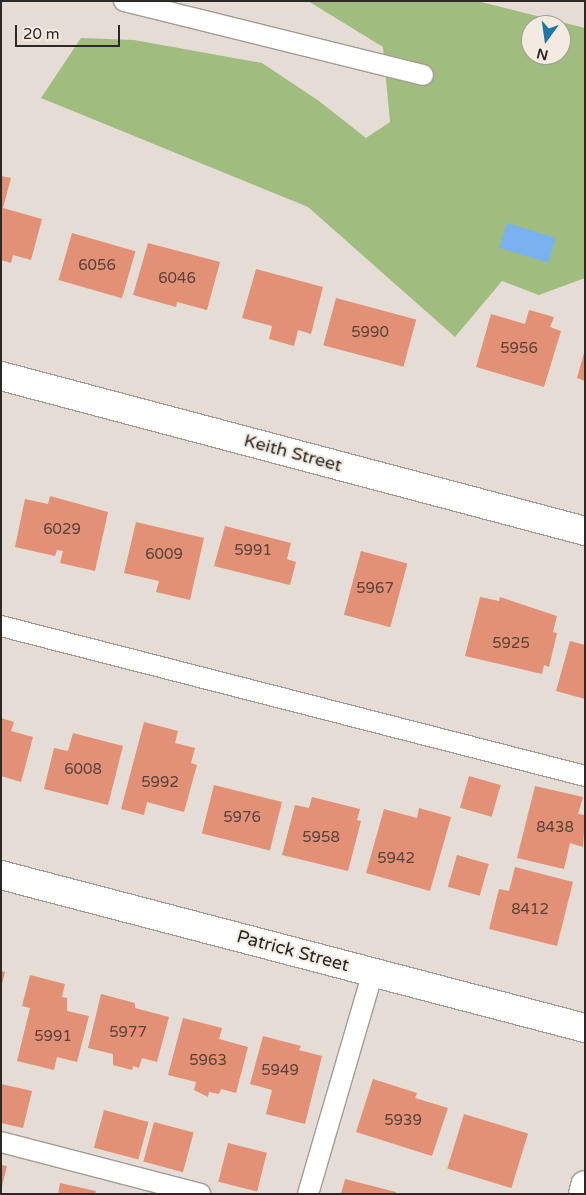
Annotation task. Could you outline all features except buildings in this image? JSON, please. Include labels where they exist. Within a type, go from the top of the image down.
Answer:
[{"type":"street","name":"Keith Street","points":[[1,376],[585,530]]},
{"type":"street","name":"Patrick Street","points":[[1,875],[585,1028]]},
{"type":"street","points":[[583,1194],[585,1185]]},
{"type":"lane","points":[[124,1],[423,75]]},
{"type":"lane","points":[[1,626],[585,776]]},
{"type":"lane","points":[[308,1194],[372,972]]},
{"type":"lane","points":[[1,1142],[200,1194]]},
{"type":"green space","points":[[308,1],[477,1],[533,15],[521,15],[521,65],[571,65],[571,24],[585,28],[585,278],[539,295],[502,281],[455,337],[308,207],[41,98],[81,38],[134,40],[262,63],[319,101],[366,138],[390,122],[383,47]]},
{"type":"water","points":[[507,223],[556,238],[548,263],[499,248]]}]
